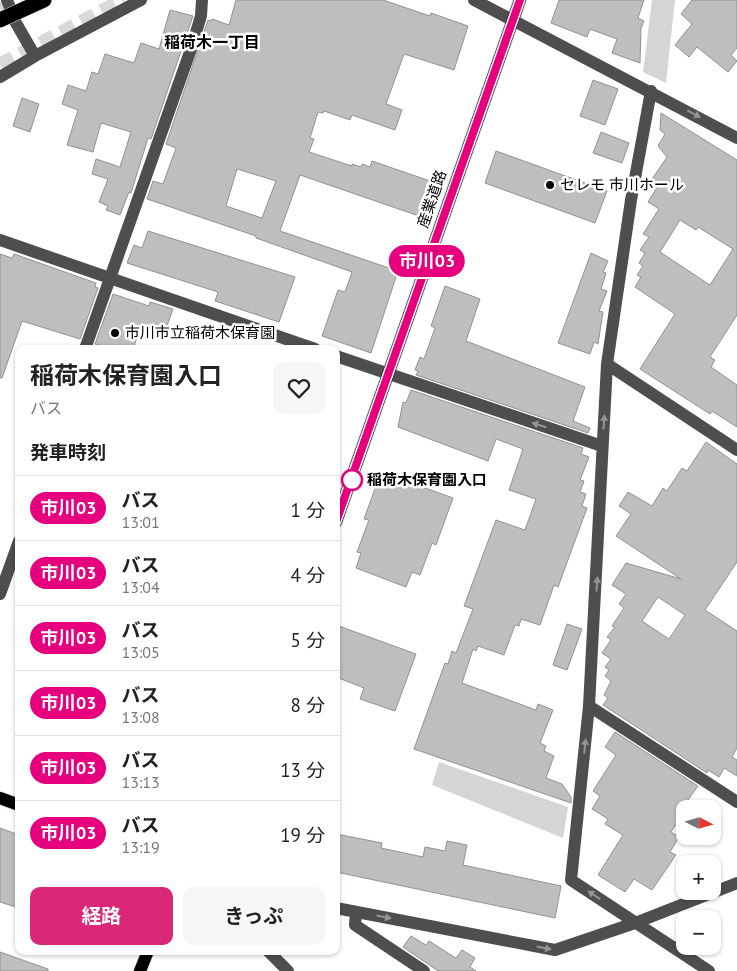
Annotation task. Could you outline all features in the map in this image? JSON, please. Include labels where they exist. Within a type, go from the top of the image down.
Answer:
[{"type":"highway","points":[[0,20],[44,0]]},
{"type":"main road","name":"産業道路","points":[[340,511],[520,0]]},
{"type":"main road","points":[[0,798],[15,803]]},
{"type":"main road","points":[[140,971],[146,955]]},
{"type":"street","points":[[7,0],[16,23],[35,56]]},
{"type":"street","points":[[0,78],[35,56],[141,0]]},
{"type":"street","points":[[86,345],[191,49],[200,16],[202,0]]},
{"type":"street","points":[[474,0],[651,91],[737,138]]},
{"type":"street","points":[[651,91],[631,200],[607,364],[599,548],[589,706],[571,880],[710,971]]},
{"type":"street","points":[[0,240],[303,345]]},
{"type":"street","points":[[340,357],[602,446]]},
{"type":"street","points":[[607,364],[737,450]]},
{"type":"street","points":[[0,594],[15,552]]},
{"type":"street","points":[[589,706],[737,802]]},
{"type":"street","points":[[340,909],[555,950],[737,883]]},
{"type":"street","points":[[356,912],[355,925],[424,971]]},
{"type":"street","points":[[272,955],[288,971]]},
{"type":"shaded area","points":[[652,0],[675,0],[666,83],[643,72]]},
{"type":"shaded area","points":[[439,762],[568,807],[563,838],[432,785]]},
{"type":"building","points":[[236,0],[383,0],[430,16],[431,13],[468,26],[454,70],[404,54],[386,104],[402,110],[395,130],[352,115],[350,120],[324,111],[323,113],[318,112],[310,138],[314,139],[309,152],[352,166],[352,164],[361,167],[362,164],[370,167],[372,161],[430,181],[419,216],[300,175],[280,231],[398,271],[371,353],[322,336],[338,290],[345,292],[352,272],[256,238],[256,236],[147,199],[153,181],[163,184],[176,148],[166,144],[208,20],[211,21],[212,19],[229,25]],"holes":[[[237,169],[276,181],[262,218],[226,206]]]},
{"type":"building","points":[[559,0],[644,0],[638,18],[644,21],[641,28],[640,63],[612,53],[617,39],[590,29],[587,37],[551,23]]},
{"type":"building","points":[[692,0],[737,0],[737,48],[731,55],[737,61],[728,72],[697,47],[689,57],[675,45],[692,24],[681,14]]},
{"type":"building","points":[[170,10],[193,16],[151,139],[148,138],[131,193],[129,192],[120,215],[106,210],[108,206],[99,202],[108,179],[92,174],[96,159],[120,167],[131,132],[101,123],[93,152],[67,145],[78,110],[62,104],[68,85],[86,91],[92,72],[98,74],[105,54],[134,63],[141,43],[159,49]]},
{"type":"building","points":[[593,80],[618,89],[605,125],[580,116]]},
{"type":"building","points":[[22,98],[39,104],[30,132],[13,126]]},
{"type":"building","points":[[661,113],[737,160],[737,315],[710,357],[715,360],[711,367],[737,385],[737,427],[712,411],[710,414],[640,369],[675,314],[635,287],[641,277],[637,275],[643,266],[639,263],[645,253],[640,250],[649,237],[643,234],[659,209],[648,202],[659,184],[652,179],[667,157],[658,146],[665,134],[660,130]],"holes":[[[680,220],[696,230],[698,227],[733,249],[710,285],[660,252]]]},
{"type":"building","points":[[601,132],[629,143],[622,163],[593,153]]},
{"type":"building","points":[[496,151],[607,191],[595,223],[485,183]]},
{"type":"building","points":[[148,231],[295,277],[279,322],[215,301],[218,292],[127,263],[134,245],[142,248]]},
{"type":"building","points":[[591,253],[608,261],[603,272],[606,273],[601,289],[607,291],[599,311],[603,312],[598,344],[594,342],[590,354],[558,343]]},
{"type":"building","points":[[0,254],[12,258],[14,254],[96,283],[95,287],[98,288],[80,339],[22,321],[2,378],[0,378]]},
{"type":"building","points":[[445,286],[480,299],[466,341],[585,387],[573,421],[590,428],[588,433],[416,375],[418,371],[415,370],[420,357],[424,359],[435,328],[431,326]]},
{"type":"building","points":[[113,294],[149,306],[150,302],[173,309],[164,334],[141,326],[134,345],[95,344]]},
{"type":"building","points":[[411,390],[583,448],[581,454],[589,457],[580,480],[584,481],[580,492],[586,494],[582,506],[587,508],[558,587],[554,585],[540,625],[521,619],[519,626],[515,625],[504,655],[478,646],[476,651],[473,649],[462,683],[536,710],[538,704],[553,710],[540,743],[546,746],[544,751],[554,756],[546,778],[562,784],[571,797],[571,803],[414,749],[445,663],[448,664],[452,651],[456,653],[473,609],[464,606],[496,520],[525,530],[536,499],[509,490],[523,449],[496,439],[488,461],[398,427],[403,402],[406,403]]},
{"type":"building","points":[[706,442],[737,464],[737,562],[705,610],[737,631],[737,748],[732,757],[737,760],[737,776],[724,768],[719,777],[708,770],[707,773],[603,705],[608,698],[604,695],[611,681],[605,676],[609,670],[605,667],[611,659],[602,653],[611,640],[607,637],[615,627],[612,626],[624,608],[619,604],[626,594],[612,585],[626,563],[681,579],[616,536],[631,514],[619,506],[628,492],[652,506],[663,488],[667,491],[682,468],[687,471]],"holes":[[[658,597],[685,615],[669,639],[642,621]]]},
{"type":"building","points":[[381,472],[453,498],[436,545],[432,543],[420,575],[412,572],[406,587],[356,568],[361,553],[357,552],[369,520],[364,519]]},
{"type":"building","points":[[567,624],[582,629],[567,670],[553,665]]},
{"type":"building","points":[[340,626],[416,654],[395,711],[360,699],[364,688],[340,679]]},
{"type":"building","points":[[615,732],[698,786],[688,800],[676,800],[676,824],[671,832],[676,835],[676,842],[670,852],[676,855],[652,890],[634,879],[625,892],[598,875],[623,835],[605,824],[608,819],[592,809],[600,796],[593,791],[616,755],[605,747]]},
{"type":"building","points":[[0,828],[15,834],[15,907],[0,902]]},
{"type":"building","points":[[340,835],[382,843],[381,848],[423,857],[425,847],[445,851],[447,841],[467,845],[463,865],[561,886],[555,918],[340,873]]},
{"type":"building","points":[[411,936],[426,945],[429,941],[456,958],[462,950],[475,958],[470,967],[476,971],[438,971],[403,947]]},
{"type":"building","points":[[0,952],[48,969],[48,971],[0,971]]},
{"type":"tunnel","points":[[0,10],[22,0]]},
{"type":"tunnel","points":[[0,65],[124,0]]},
{"type":"bus line","name":"市川03","points":[[340,512],[455,180],[520,0]]},
{"type":"place","name":"セレモ 市川ホール","points":[[550,185]]},
{"type":"place","name":"市川市立稲荷木保育園","points":[[115,333]]},
{"type":"place","name":"稲荷木保育園入口","points":[[352,480]]},
{"type":"district","name":"稲荷木一丁目","points":[[212,42]]}]
